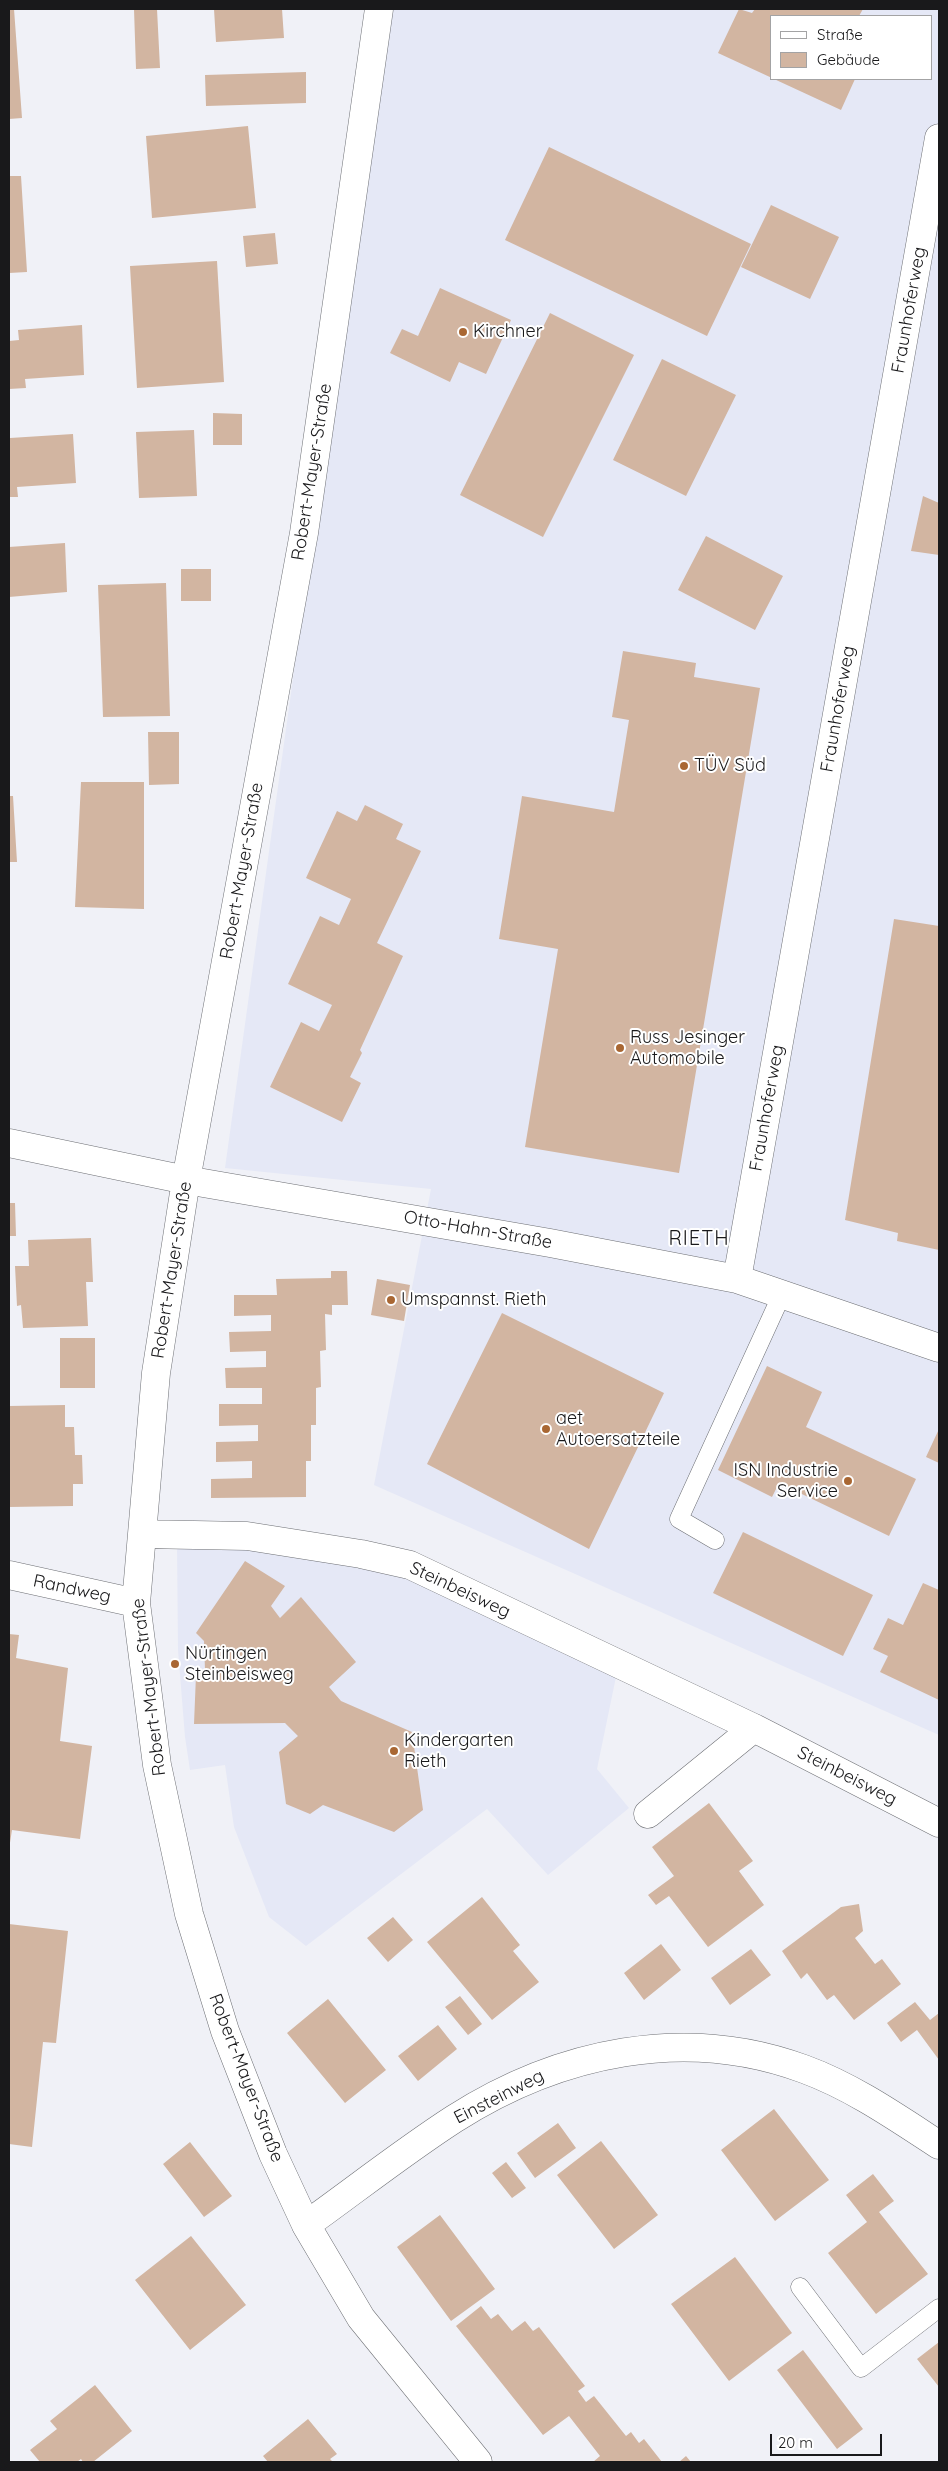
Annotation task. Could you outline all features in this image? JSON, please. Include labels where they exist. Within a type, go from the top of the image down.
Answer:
[{"type":"street","name":"Robert-Mayer-Straße","points":[[379,9],[304,532],[186,1180],[156,1373],[136,1603],[157,1765],[189,1914],[225,2031],[273,2154],[306,2225],[361,2318],[478,2462]]},
{"type":"street","name":"Fraunhoferweg","points":[[737,1279],[932,228],[939,138]]},
{"type":"street","name":"Otto-Hahn-Straße","points":[[9,1143],[186,1180],[550,1242],[737,1279],[939,1348]]},
{"type":"street","name":"Steinbeisweg","points":[[142,1534],[247,1536],[361,1554],[410,1566],[754,1728],[939,1823]]},
{"type":"street","name":"Randweg","points":[[9,1575],[136,1603]]},
{"type":"street","points":[[648,1814],[754,1728]]},
{"type":"street","name":"Einsteinweg","points":[[306,2225],[455,2119],[533,2077],[602,2055],[668,2048],[741,2051],[805,2069],[865,2098],[939,2145]]},
{"type":"lane","points":[[715,1540],[679,1519],[782,1294]]},
{"type":"lane","points":[[800,2287],[861,2368],[939,2308]]},
{"type":"shaded area","points":[[386,9],[939,9],[939,1735],[374,1485],[431,1189],[225,1168]]},
{"type":"shaded area","name":"Kindergarten Rieth","points":[[206,1543],[344,1560],[429,1584],[617,1672],[597,1769],[629,1808],[548,1875],[487,1809],[306,1946],[269,1917],[234,1827],[225,1765],[190,1770],[185,1737],[178,1650],[177,1544]]},
{"type":"building","points":[[9,9],[14,9],[22,118],[9,119]]},
{"type":"building","points":[[134,9],[157,9],[160,68],[136,69]]},
{"type":"building","points":[[214,9],[282,9],[284,38],[216,42]]},
{"type":"building","points":[[739,9],[752,13],[755,9],[863,9],[860,15],[770,15],[770,77],[718,53]]},
{"type":"building","points":[[306,72],[306,103],[206,106],[205,75]]},
{"type":"building","points":[[776,80],[855,80],[841,110]]},
{"type":"building","points":[[248,126],[256,208],[152,218],[146,136]]},
{"type":"building","points":[[549,147],[751,244],[707,336],[505,240]]},
{"type":"building","points":[[9,176],[21,176],[27,272],[9,273]]},
{"type":"building","points":[[771,205],[839,237],[810,299],[741,267]]},
{"type":"building","points":[[275,233],[278,264],[246,267],[243,236]]},
{"type":"building","points":[[217,261],[224,382],[137,388],[130,266]]},
{"type":"building","name":"Kirchner","points":[[440,288],[511,320],[486,374],[459,362],[450,382],[390,353],[402,329],[418,336]]},
{"type":"building","points":[[550,313],[634,355],[543,537],[460,495]]},
{"type":"building","points":[[82,325],[84,375],[25,379],[26,388],[9,389],[9,341],[19,340],[18,330]]},
{"type":"building","points":[[662,359],[736,395],[686,496],[613,460]]},
{"type":"building","points":[[213,413],[242,414],[242,445],[213,445]]},
{"type":"building","points":[[194,430],[197,496],[139,498],[136,432]]},
{"type":"building","points":[[73,434],[76,483],[17,487],[18,497],[9,497],[10,438]]},
{"type":"building","points":[[923,496],[939,503],[939,555],[911,551]]},
{"type":"building","points":[[706,536],[783,576],[755,630],[678,590]]},
{"type":"building","points":[[65,543],[67,592],[9,597],[9,547]]},
{"type":"building","points":[[181,569],[211,569],[211,601],[181,601]]},
{"type":"building","points":[[166,583],[170,716],[103,717],[98,585]]},
{"type":"building","name":"Russ Jesinger Automobile","points":[[623,651],[696,663],[694,677],[760,688],[679,1173],[525,1147],[558,949],[499,939],[522,796],[614,812],[629,720],[612,717]]},
{"type":"building","points":[[148,732],[179,732],[179,784],[149,785]]},
{"type":"building","points":[[81,782],[144,782],[144,909],[75,907]]},
{"type":"building","points":[[9,796],[13,796],[17,862],[9,862]]},
{"type":"building","points":[[365,805],[403,824],[396,839],[421,851],[377,943],[403,956],[360,1050],[362,1053],[350,1077],[361,1083],[342,1122],[270,1087],[301,1022],[319,1031],[332,1005],[288,984],[320,916],[339,925],[351,899],[306,878],[337,811],[357,821]]},
{"type":"building","points":[[894,919],[939,926],[939,1250],[897,1241],[898,1233],[845,1220]]},
{"type":"building","points":[[9,1203],[15,1203],[16,1236],[9,1236]]},
{"type":"building","points":[[91,1238],[93,1282],[86,1282],[88,1326],[23,1328],[21,1305],[17,1306],[15,1266],[29,1266],[28,1240]]},
{"type":"building","points":[[331,1271],[347,1271],[348,1305],[332,1305],[332,1315],[325,1314],[326,1350],[320,1351],[321,1387],[316,1388],[316,1425],[311,1425],[311,1461],[306,1461],[306,1497],[211,1498],[211,1479],[252,1478],[252,1461],[216,1462],[216,1442],[258,1441],[258,1425],[219,1426],[219,1404],[262,1404],[262,1388],[226,1388],[225,1368],[266,1367],[266,1351],[230,1352],[229,1332],[271,1331],[271,1315],[234,1316],[234,1295],[277,1295],[276,1279],[331,1278]]},
{"type":"building","name":"Umspannst. Rieth","points":[[377,1279],[410,1285],[404,1321],[371,1315]]},
{"type":"building","name":"aet Autoersatzteile","points":[[502,1313],[664,1393],[589,1549],[427,1464]]},
{"type":"building","points":[[60,1338],[95,1338],[95,1388],[60,1388]]},
{"type":"building","points":[[767,1366],[822,1392],[806,1427],[916,1479],[889,1536],[779,1483],[772,1497],[718,1470]]},
{"type":"building","points":[[65,1405],[65,1427],[74,1427],[75,1455],[82,1455],[83,1484],[73,1484],[73,1506],[9,1507],[9,1406]]},
{"type":"building","points":[[939,1429],[939,1463],[926,1457]]},
{"type":"building","points":[[743,1532],[873,1595],[843,1656],[713,1593]]},
{"type":"building","points":[[245,1561],[285,1586],[271,1606],[280,1618],[301,1597],[356,1662],[329,1687],[341,1701],[412,1732],[423,1810],[394,1832],[323,1805],[310,1814],[286,1804],[279,1752],[298,1736],[285,1723],[194,1724],[196,1675],[205,1670],[204,1641],[196,1633]]},
{"type":"building","points":[[923,1583],[939,1590],[939,1700],[880,1672],[888,1656],[873,1649],[888,1618],[903,1625]]},
{"type":"building","points":[[9,1634],[19,1635],[16,1658],[68,1668],[60,1741],[92,1746],[80,1839],[12,1830],[9,1849]]},
{"type":"building","points":[[709,1803],[753,1861],[739,1871],[764,1905],[708,1947],[669,1896],[656,1905],[648,1895],[674,1876],[652,1847]]},
{"type":"building","points":[[482,1897],[520,1945],[513,1951],[539,1982],[492,2020],[427,1942]]},
{"type":"building","points":[[859,1904],[863,1931],[855,1938],[875,1964],[882,1959],[901,1984],[854,2020],[834,1995],[827,2000],[807,1973],[801,1979],[782,1951],[841,1907]]},
{"type":"building","points":[[393,1917],[413,1940],[388,1962],[367,1938]]},
{"type":"building","points":[[9,1924],[68,1931],[56,2043],[43,2042],[32,2147],[9,2144]]},
{"type":"building","points":[[661,1944],[681,1970],[644,2000],[624,1973]]},
{"type":"building","points":[[751,1949],[771,1975],[730,2005],[711,1978]]},
{"type":"building","points":[[460,1996],[482,2024],[468,2035],[445,2007]]},
{"type":"building","points":[[328,1999],[386,2070],[345,2103],[287,2033]]},
{"type":"building","points":[[915,2002],[930,2020],[939,2013],[939,2060],[917,2030],[901,2042],[887,2023]]},
{"type":"building","points":[[438,2025],[457,2049],[418,2081],[398,2056]]},
{"type":"building","points":[[774,2109],[829,2180],[775,2221],[721,2150]]},
{"type":"building","points":[[558,2123],[576,2148],[535,2178],[517,2153]]},
{"type":"building","points":[[601,2141],[658,2215],[614,2249],[557,2175]]},
{"type":"building","points":[[190,2142],[232,2196],[204,2217],[163,2164]]},
{"type":"building","points":[[506,2162],[526,2188],[512,2198],[492,2173]]},
{"type":"building","points":[[873,2174],[894,2201],[879,2212],[928,2274],[876,2314],[828,2253],[867,2222],[846,2195]]},
{"type":"building","points":[[440,2215],[495,2289],[451,2321],[397,2247]]},
{"type":"building","points":[[191,2236],[246,2305],[190,2350],[135,2280]]},
{"type":"building","points":[[735,2257],[792,2333],[729,2381],[671,2304]]},
{"type":"building","points":[[481,2306],[491,2319],[498,2314],[512,2331],[525,2321],[533,2331],[539,2327],[585,2386],[578,2391],[586,2402],[594,2396],[626,2436],[631,2432],[639,2443],[644,2439],[662,2462],[593,2462],[600,2456],[569,2416],[543,2435],[456,2326]]},
{"type":"building","points":[[939,2342],[939,2387],[917,2359]]},
{"type":"building","points":[[803,2350],[863,2429],[837,2449],[777,2370]]},
{"type":"building","points":[[95,2385],[132,2431],[93,2462],[83,2462],[81,2459],[77,2462],[40,2462],[30,2450],[57,2429],[50,2421]]},
{"type":"building","points":[[308,2419],[337,2454],[330,2459],[333,2462],[268,2462],[263,2456]]},
{"type":"building","points":[[686,2456],[691,2462],[679,2462]]},
{"type":"place","name":"Kirchner","points":[[463,332]]},
{"type":"place","name":"TÜV Süd","points":[[684,766]]},
{"type":"place","name":"Russ Jesinger Automobile","points":[[620,1048]]},
{"type":"place","name":"Umspannst. Rieth","points":[[391,1300]]},
{"type":"place","name":"aet Autoersatzteile","points":[[546,1429]]},
{"type":"place","name":"ISN Industrie Service","points":[[848,1481]]},
{"type":"place","name":"Nürtingen Steinbeisweg","points":[[175,1664]]},
{"type":"place","name":"Kindergarten Rieth","points":[[394,1751]]},
{"type":"district","name":"RIETH","points":[[699,1239]]}]
